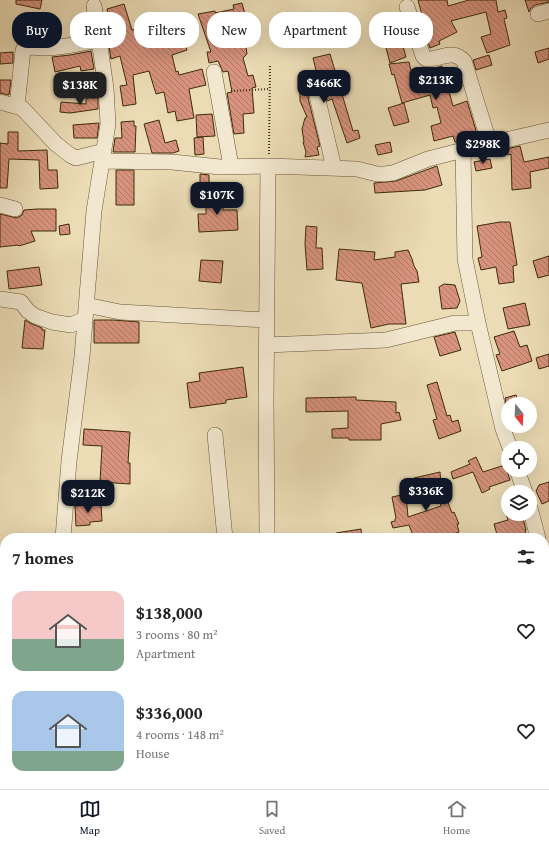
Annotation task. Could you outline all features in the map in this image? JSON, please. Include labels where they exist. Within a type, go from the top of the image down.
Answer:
[{"type":"street","points":[[94,6],[95,12]]},
{"type":"street","points":[[407,7],[426,59],[452,54],[464,61],[490,145]]},
{"type":"street","points":[[16,106],[23,50],[26,48],[35,47],[54,48],[70,45]]},
{"type":"street","points":[[63,533],[69,461],[82,356],[94,211],[108,124],[106,88],[100,48]]},
{"type":"street","points":[[214,72],[231,166]]},
{"type":"street","points":[[317,96],[334,168]]},
{"type":"street","points":[[0,102],[22,108],[56,144],[76,158],[103,156],[231,166],[357,169],[377,174],[393,173],[428,159],[549,130]]},
{"type":"street","points":[[463,150],[465,258],[478,322],[503,429],[507,441]]},
{"type":"street","points":[[267,533],[266,320],[268,166]]},
{"type":"street","points":[[0,206],[15,209]]},
{"type":"street","points":[[0,299],[21,302],[28,311],[35,316],[52,322],[71,324],[85,312],[120,312],[266,320]]},
{"type":"street","points":[[266,345],[386,340],[456,323],[478,322]]},
{"type":"street","points":[[215,435],[225,533]]},
{"type":"street","points":[[68,533],[74,477]]},
{"type":"street","points":[[533,521],[537,533]]},
{"type":"path","points":[[268,166],[270,64]]},
{"type":"path","points":[[218,91],[269,89]]},
{"type":"building","points":[[16,0],[42,0],[40,9],[16,4]]},
{"type":"building","points":[[418,0],[447,0],[448,6],[469,0],[496,0],[498,12],[505,10],[507,18],[504,19],[510,45],[487,53],[481,37],[491,34],[486,12],[451,21],[457,32],[439,41],[440,44],[433,47],[433,12],[421,12]]},
{"type":"building","points":[[525,0],[549,0],[549,2],[535,5],[529,12]]},
{"type":"building","points":[[242,3],[244,12],[220,12],[234,9],[233,5]]},
{"type":"building","points":[[124,4],[132,30],[134,29],[134,48],[186,48],[187,50],[172,55],[176,72],[178,71],[179,75],[202,69],[206,85],[189,89],[194,118],[177,121],[175,111],[168,113],[164,92],[156,94],[149,71],[133,75],[136,104],[123,106],[120,86],[127,85],[120,56],[111,59],[109,48],[126,48],[126,12],[108,12],[107,9]]},
{"type":"building","points":[[207,12],[207,40],[199,17],[199,14]]},
{"type":"building","points":[[210,48],[246,48],[247,54],[243,58],[248,76],[253,75],[256,87],[252,88],[254,113],[243,114],[244,133],[234,134],[227,93],[232,92],[228,71],[223,72],[218,61],[209,63],[207,52],[211,52]]},
{"type":"building","points":[[386,48],[404,48],[406,57],[390,63]]},
{"type":"building","points":[[549,48],[549,59],[538,63],[535,52]]},
{"type":"building","points":[[91,51],[94,69],[81,71],[80,66],[55,72],[52,57]]},
{"type":"building","points":[[13,52],[13,63],[0,64],[0,53]]},
{"type":"building","points":[[330,54],[353,131],[358,130],[360,138],[347,143],[332,99],[327,101],[323,90],[319,87],[315,87],[309,93],[308,98],[320,146],[317,147],[319,155],[305,157],[306,152],[303,142],[302,129],[305,118],[307,117],[300,101],[300,84],[318,78],[313,58]]},
{"type":"building","points":[[489,55],[492,65],[476,70],[473,60]]},
{"type":"building","points":[[409,62],[412,75],[442,66],[453,106],[467,101],[478,137],[455,142],[453,136],[434,141],[431,126],[441,123],[437,107],[433,108],[430,95],[402,103],[394,74],[392,75],[389,64]]},
{"type":"building","points":[[0,80],[11,80],[9,95],[0,93]]},
{"type":"building","points":[[86,98],[98,98],[98,109],[70,113],[60,112],[61,102],[86,104]]},
{"type":"building","points":[[404,103],[409,122],[394,126],[388,108]]},
{"type":"building","points":[[212,114],[215,136],[197,137],[196,115]]},
{"type":"building","points":[[159,120],[165,143],[176,140],[179,151],[173,153],[152,153],[144,124]]},
{"type":"building","points":[[134,121],[134,126],[136,126],[135,152],[113,152],[115,138],[122,138],[121,122]]},
{"type":"building","points":[[99,123],[97,138],[74,138],[73,125]]},
{"type":"building","points":[[8,132],[18,132],[18,151],[47,150],[48,170],[57,170],[58,188],[40,189],[39,160],[9,159],[7,188],[0,188],[0,143],[8,144]]},
{"type":"building","points":[[203,137],[204,154],[195,155],[194,138]]},
{"type":"building","points":[[390,142],[392,152],[378,155],[375,145]]},
{"type":"building","points":[[520,146],[524,162],[549,157],[549,168],[530,172],[531,188],[512,190],[511,154],[508,155],[506,149]]},
{"type":"building","points":[[490,159],[492,168],[476,171],[474,162]]},
{"type":"building","points":[[437,166],[442,185],[425,190],[375,193],[374,183],[396,181]]},
{"type":"building","points":[[116,170],[134,170],[134,205],[116,205]]},
{"type":"building","points":[[200,174],[209,175],[209,187],[200,187]]},
{"type":"building","points":[[223,194],[223,210],[237,210],[238,230],[199,232],[198,214],[206,214],[206,195]]},
{"type":"building","points":[[56,209],[56,231],[31,231],[35,241],[19,246],[0,247],[0,214],[17,218],[22,215],[24,210]]},
{"type":"building","points":[[500,222],[510,222],[517,265],[513,266],[514,282],[499,284],[496,267],[481,270],[478,258],[482,257],[477,226]]},
{"type":"building","points":[[69,224],[70,234],[60,235],[59,226]]},
{"type":"building","points":[[306,226],[317,227],[316,248],[322,248],[323,269],[307,270],[305,244]]},
{"type":"building","points":[[339,249],[375,252],[374,260],[395,257],[395,252],[408,250],[417,271],[419,282],[401,284],[406,324],[389,324],[371,328],[362,283],[336,280]]},
{"type":"building","points":[[549,256],[549,275],[538,278],[533,261]]},
{"type":"building","points":[[201,260],[223,261],[221,283],[199,281]]},
{"type":"building","points":[[39,267],[42,285],[9,289],[7,271]]},
{"type":"building","points":[[444,284],[455,285],[460,301],[457,308],[442,309],[439,287]]},
{"type":"building","points":[[525,303],[530,325],[508,329],[503,308]]},
{"type":"building","points":[[25,320],[42,328],[42,330],[45,330],[43,349],[22,348]]},
{"type":"building","points":[[94,320],[139,322],[139,343],[94,343]]},
{"type":"building","points":[[514,331],[520,347],[527,345],[532,361],[502,371],[496,355],[500,354],[494,337]]},
{"type":"building","points":[[455,332],[461,350],[440,356],[434,337]]},
{"type":"building","points":[[549,354],[549,366],[539,369],[536,358]]},
{"type":"building","points":[[243,367],[247,397],[226,400],[226,403],[190,408],[187,383],[200,381],[199,373]]},
{"type":"building","points":[[437,382],[447,416],[450,415],[452,422],[458,420],[461,431],[439,439],[433,420],[437,419],[427,385]]},
{"type":"building","points":[[356,397],[356,400],[396,402],[396,413],[399,412],[401,420],[381,424],[381,440],[349,440],[349,438],[332,438],[332,429],[348,428],[348,411],[306,412],[306,398]]},
{"type":"building","points":[[84,429],[130,432],[128,463],[130,463],[130,484],[100,482],[102,446],[83,445]]},
{"type":"building","points":[[476,457],[483,472],[501,466],[501,477],[509,477],[510,480],[489,487],[490,489],[482,493],[473,472],[453,479],[451,472],[470,464],[468,461]]},
{"type":"building","points":[[440,472],[441,484],[452,513],[454,512],[459,524],[457,524],[459,532],[412,533],[409,525],[393,528],[391,522],[395,521],[396,518],[392,497],[406,494],[408,517],[441,506],[434,485],[417,489],[417,491],[407,494],[404,483],[414,480],[414,478]]},
{"type":"building","points":[[549,482],[549,501],[542,504],[537,493],[539,485]]},
{"type":"building","points":[[101,504],[102,521],[90,522],[90,525],[76,526],[75,506]]},
{"type":"building","points":[[504,521],[524,521],[526,533],[497,533],[494,524]]},
{"type":"building","points":[[361,529],[361,533],[336,533]]}]
